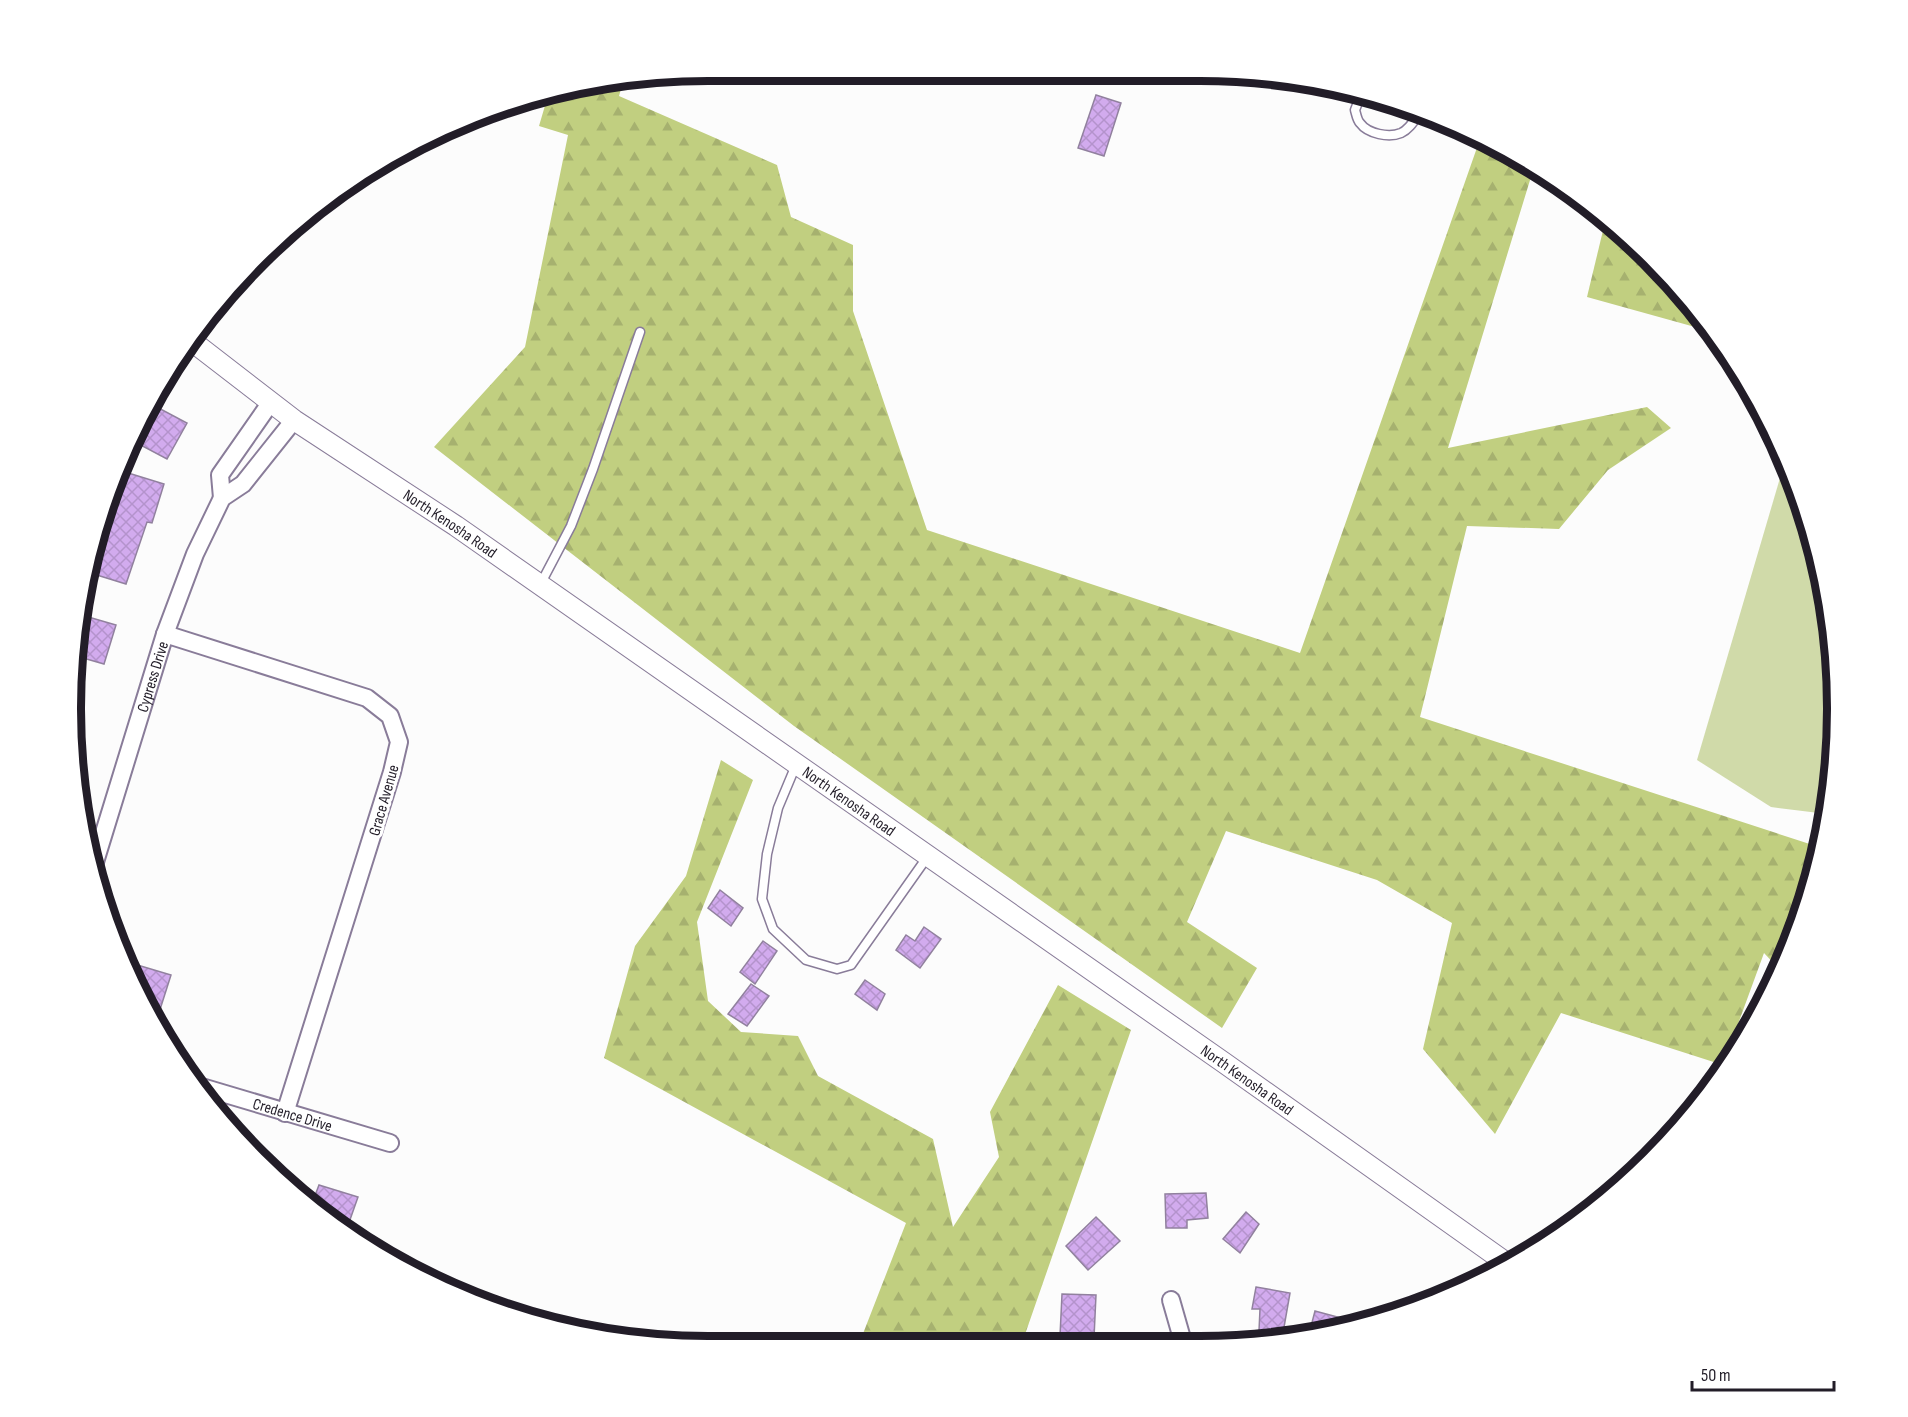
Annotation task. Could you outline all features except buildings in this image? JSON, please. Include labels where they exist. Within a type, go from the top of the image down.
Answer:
[{"type":"street","name":"North Kenosha Road","points":[[198,345],[294,420],[456,526],[1500,1259]]},
{"type":"street","name":"Cypress Drive","points":[[222,498],[220,475],[271,402]]},
{"type":"street","name":"Cypress Drive","points":[[98,853],[165,634],[195,554],[222,498],[243,484],[294,420]]},
{"type":"street","name":"Grace Avenue","points":[[165,634],[367,698],[390,716],[399,742],[392,772],[285,1113]]},
{"type":"street","name":"Credence Drive","points":[[211,1090],[390,1143]]},
{"type":"street","points":[[1171,1300],[1181,1336]]},
{"type":"lane","points":[[1358,101],[1355,110],[1359,123],[1371,131],[1385,135],[1401,133],[1415,119]]},
{"type":"lane","points":[[540,586],[575,516],[640,332]]},
{"type":"lane","points":[[797,764],[778,808],[767,854],[762,899],[773,929],[806,960],[837,969],[851,965],[928,856]]},
{"type":"green space","points":[[622,87],[619,96],[777,165],[791,217],[853,245],[853,311],[927,530],[1300,653],[1477,146],[1531,176],[1448,448],[1647,407],[1671,428],[1608,470],[1559,529],[1467,526],[1420,717],[1812,845],[1794,910],[1779,949],[1773,962],[1764,953],[1733,1038],[1717,1063],[1561,1013],[1495,1134],[1423,1049],[1452,923],[1377,880],[1226,831],[1187,922],[1257,968],[1222,1028],[794,726],[434,447],[525,347],[568,135],[539,126],[546,102]]},
{"type":"green space","points":[[1603,229],[1643,265],[1698,328],[1587,297]]},
{"type":"green space","points":[[1781,474],[1806,546],[1822,627],[1827,708],[1826,750],[1818,813],[1771,807],[1697,760]]},
{"type":"green space","points":[[721,760],[753,780],[697,922],[708,1001],[741,1032],[798,1036],[818,1076],[933,1139],[953,1227],[999,1157],[990,1112],[1058,985],[1131,1030],[1024,1336],[862,1336],[906,1223],[604,1058],[635,946],[686,876]]}]
